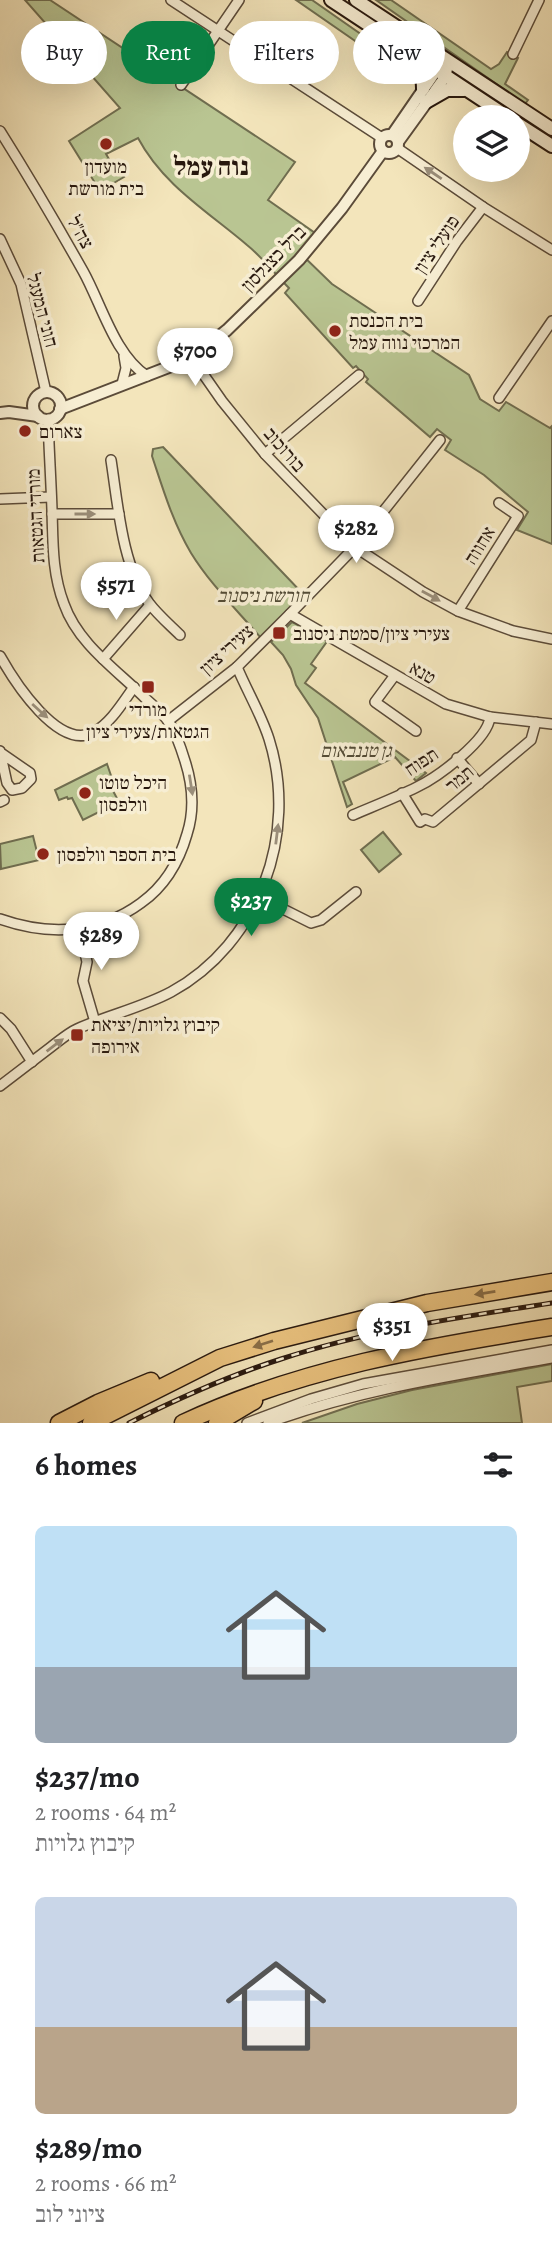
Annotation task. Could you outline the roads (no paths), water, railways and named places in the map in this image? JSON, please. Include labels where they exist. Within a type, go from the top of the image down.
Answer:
[{"type":"highway","points":[[59,1423],[163,1377],[274,1341],[389,1311],[552,1282]]},
{"type":"highway","points":[[183,1423],[222,1405],[289,1381],[407,1351],[552,1327]]},
{"type":"highway","points":[[91,1423],[220,1358]]},
{"type":"highway","points":[[217,1423],[289,1381]]},
{"type":"main road","points":[[331,0],[362,21]]},
{"type":"main road","points":[[356,0],[371,5],[552,129]]},
{"type":"main road","points":[[445,77],[490,105]]},
{"type":"main road","points":[[424,84],[425,96],[447,90],[467,90]]},
{"type":"main road","points":[[530,132],[552,146]]},
{"type":"street","points":[[171,0],[392,141],[483,207],[552,250]]},
{"type":"street","points":[[181,85],[239,0]]},
{"type":"street","points":[[513,54],[539,0]]},
{"type":"street","points":[[445,66],[449,60]]},
{"type":"street","points":[[392,141],[433,84]]},
{"type":"street","name":"צה\"ל","points":[[0,131],[83,271],[124,354],[147,376]]},
{"type":"street","name":"ברל כצנלסון","points":[[43,418],[56,416],[59,403],[90,396],[192,358],[227,330],[299,260],[342,208],[383,151],[380,143],[392,141]]},
{"type":"street","name":"פועלי ציון","points":[[418,301],[483,207]]},
{"type":"street","name":"חוני המעגל","points":[[0,239],[21,284],[46,392]]},
{"type":"street","points":[[499,398],[552,321]]},
{"type":"street","points":[[122,384],[126,368],[124,354]]},
{"type":"street","name":"בורוכוב","points":[[192,358],[222,401],[265,454],[355,547],[457,611],[513,631],[552,639]]},
{"type":"street","points":[[265,454],[359,375]]},
{"type":"street","points":[[4,412],[35,400],[46,392],[52,393],[59,403]]},
{"type":"street","points":[[35,400],[34,410],[43,418]]},
{"type":"street","points":[[4,412],[43,418]]},
{"type":"street","name":"מורדי הגטאות","points":[[0,919],[57,931],[80,929],[125,915],[147,900],[174,869],[184,847],[193,806],[184,759],[168,721],[86,642],[70,620],[64,605],[56,575],[51,535],[51,497],[43,418]]},
{"type":"street","name":"צעירי ציון","points":[[168,721],[237,667],[355,547],[440,440]]},
{"type":"street","points":[[111,460],[119,514],[131,566],[150,605],[180,635]]},
{"type":"street","points":[[0,499],[51,497]]},
{"type":"street","name":"אחווה","points":[[457,611],[517,516],[499,503]]},
{"type":"street","points":[[52,514],[119,514]]},
{"type":"street","points":[[103,659],[150,605]]},
{"type":"street","name":"טנא","points":[[290,614],[446,704],[490,717],[552,724]]},
{"type":"street","points":[[0,656],[31,703],[56,725],[75,736],[82,737],[96,732],[134,687]]},
{"type":"street","points":[[0,1086],[75,1030],[138,1008],[172,991],[202,971],[229,944],[249,916],[274,856],[279,817],[278,780],[270,741],[257,705],[237,667]]},
{"type":"street","points":[[395,675],[375,702],[416,731]]},
{"type":"street","name":"תפוח","points":[[353,815],[418,787],[457,758],[484,733],[490,717]]},
{"type":"street","name":"תמר","points":[[402,793],[420,822],[430,820],[479,784],[531,740],[536,722]]},
{"type":"street","points":[[457,758],[479,784]]},
{"type":"street","points":[[259,897],[311,923],[321,920],[356,892]]},
{"type":"street","points":[[80,929],[87,962],[83,981],[95,1023]]},
{"type":"street","points":[[0,1018],[11,1029],[32,1062]]},
{"type":"street","points":[[247,1423],[311,1399],[363,1384],[552,1350]]},
{"type":"street","points":[[268,1423],[335,1401],[408,1383],[552,1358]]},
{"type":"railway","points":[[129,1423],[223,1380],[314,1349],[415,1325],[552,1303]]},
{"type":"place","name":"מועדון בית מורשת","points":[[106,144]]},
{"type":"place","name":"בית הכנסת המרכזי נווה עמל","points":[[335,331]]},
{"type":"place","name":"צארום","points":[[25,431]]},
{"type":"place","name":"צעירי ציון/סמטת ניסנוב","points":[[279,633]]},
{"type":"place","name":"מורדי הגטאות/צעירי ציון","points":[[148,687]]},
{"type":"place","name":"היכל טוטו וולפסון","points":[[85,793]]},
{"type":"place","name":"בית הספר וולפסון","points":[[43,854]]},
{"type":"place","name":"קיבוץ גלויות/יציאת אירופה","points":[[77,1035]]},
{"type":"district","name":"נוה עמל","points":[[211,166]]},
{"type":"park label","name":"חורשת ניסנוב","points":[[263,595]]},
{"type":"park label","name":"גן טננבאום","points":[[356,750]]}]
